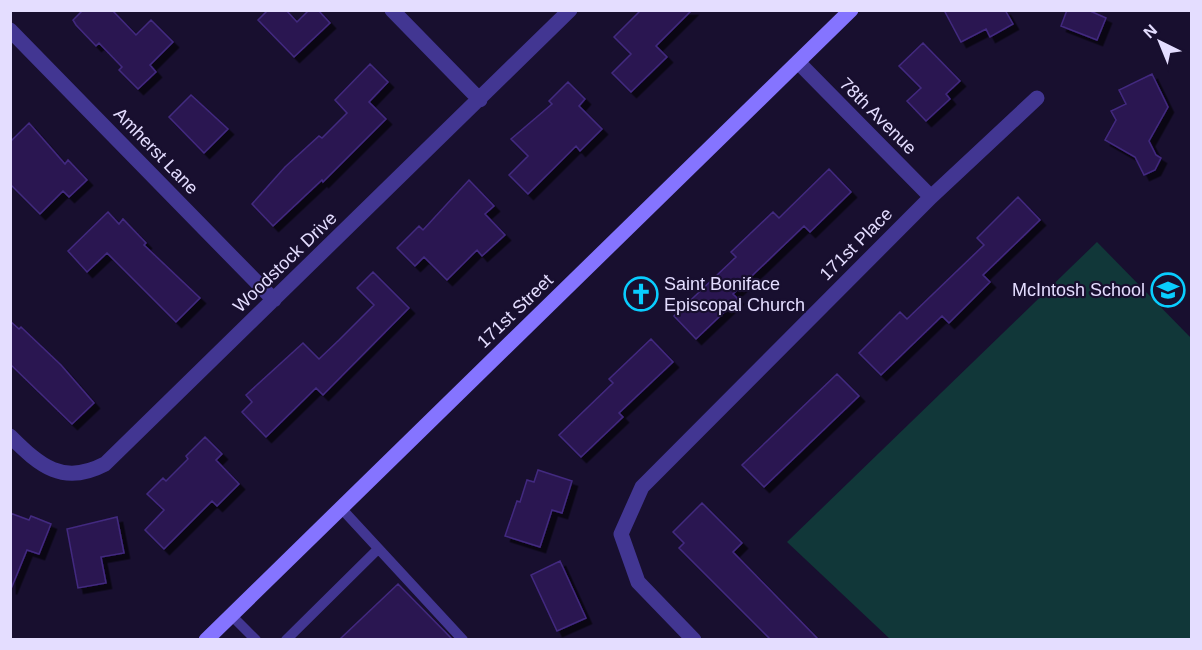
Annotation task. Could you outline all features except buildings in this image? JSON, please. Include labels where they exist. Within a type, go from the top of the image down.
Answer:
[{"type":"street","points":[[392,10],[480,100]]},
{"type":"street","name":"Woodstock Drive","points":[[10,436],[45,467],[60,473],[92,471],[117,455],[570,10]]},
{"type":"street","name":"171st Street","points":[[206,639],[851,10]]},
{"type":"street","name":"Amherst Lane","points":[[10,30],[274,300]]},
{"type":"street","name":"78th Avenue","points":[[798,62],[931,197]]},
{"type":"street","name":"171st Place","points":[[694,639],[638,582],[621,534],[642,487],[931,197],[1037,98]]},
{"type":"lane","points":[[341,508],[463,639]]},
{"type":"lane","points":[[286,639],[378,549]]},
{"type":"lane","points":[[231,615],[256,639]]},
{"type":"green space","points":[[1097,242],[1191,338],[1191,639],[890,639],[787,542]]},
{"type":"place","name":"McIntosh School","points":[[1168,290]]},
{"type":"place","name":"Saint Boniface Episcopal Church","points":[[641,294]]}]
